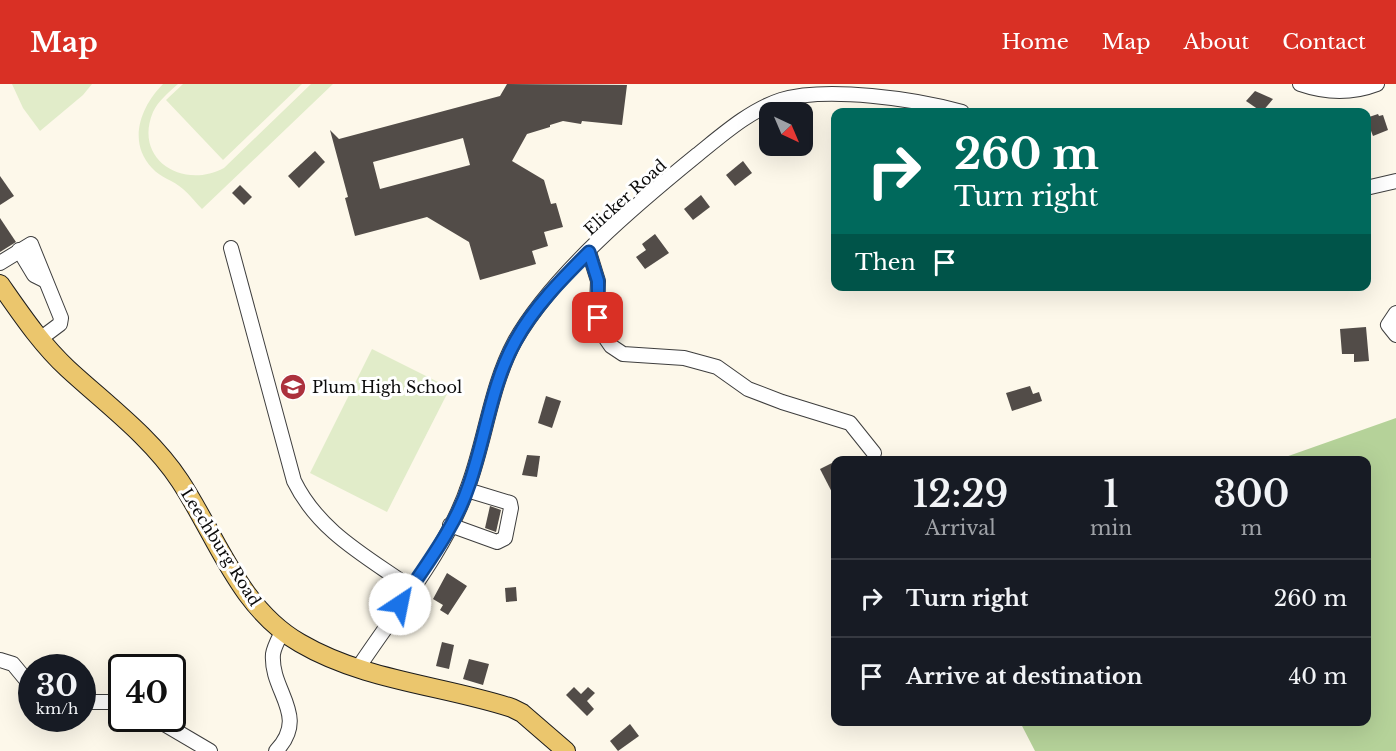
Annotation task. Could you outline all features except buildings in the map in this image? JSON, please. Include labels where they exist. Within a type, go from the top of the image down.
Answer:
[{"type":"main road","name":"Leechburg Road","points":[[0,284],[40,339],[146,442],[179,479],[244,591],[282,632],[324,656],[390,679],[512,708],[522,713],[566,751]]},
{"type":"street","points":[[1300,84],[1317,90],[1344,92],[1377,84]]},
{"type":"street","name":"Elicker Road","points":[[358,668],[450,525],[467,489],[489,411],[515,342],[562,280],[641,200],[758,110],[782,100],[822,95],[874,97],[939,108]]},
{"type":"street","points":[[1371,187],[1396,181]]},
{"type":"street","points":[[0,263],[25,247],[43,269],[44,280],[62,318],[60,324],[40,339]]},
{"type":"street","points":[[231,248],[294,481],[304,500],[315,516],[335,534],[411,588]]},
{"type":"street","points":[[589,252],[598,281],[597,305],[600,330],[611,346],[623,354],[684,358],[717,368],[748,389],[850,423],[874,453]]},
{"type":"street","points":[[1396,313],[1388,324],[1396,335]]},
{"type":"street","points":[[450,525],[497,542],[505,538],[510,503],[467,489]]},
{"type":"street","points":[[276,751],[285,742],[291,725],[288,706],[276,677],[273,653],[282,632]]},
{"type":"street","points":[[0,660],[13,664],[18,670]]},
{"type":"street","points":[[178,732],[210,751]]},
{"type":"green space","points":[[12,84],[92,84],[83,95],[40,131],[23,108]]},
{"type":"green space","points":[[163,84],[178,84],[161,100],[153,112],[149,129],[150,144],[156,157],[166,166],[178,173],[193,175],[208,174],[224,168],[311,84],[333,84],[202,209],[183,189],[152,168],[144,158],[140,147],[140,124],[143,113]]},
{"type":"green space","points":[[183,84],[302,84],[223,160],[166,100]]},
{"type":"green space","points":[[372,349],[450,388],[387,512],[310,473]]},
{"type":"green space","points":[[1396,418],[1396,751],[1035,751],[1022,726],[1371,726],[1371,456],[1288,456]]},
{"type":"place","name":"Plum High School","points":[[293,387]]},
{"type":"route","points":[[400,604],[458,513],[470,484],[489,411],[515,342],[531,317],[589,252],[598,281],[598,318]]}]
